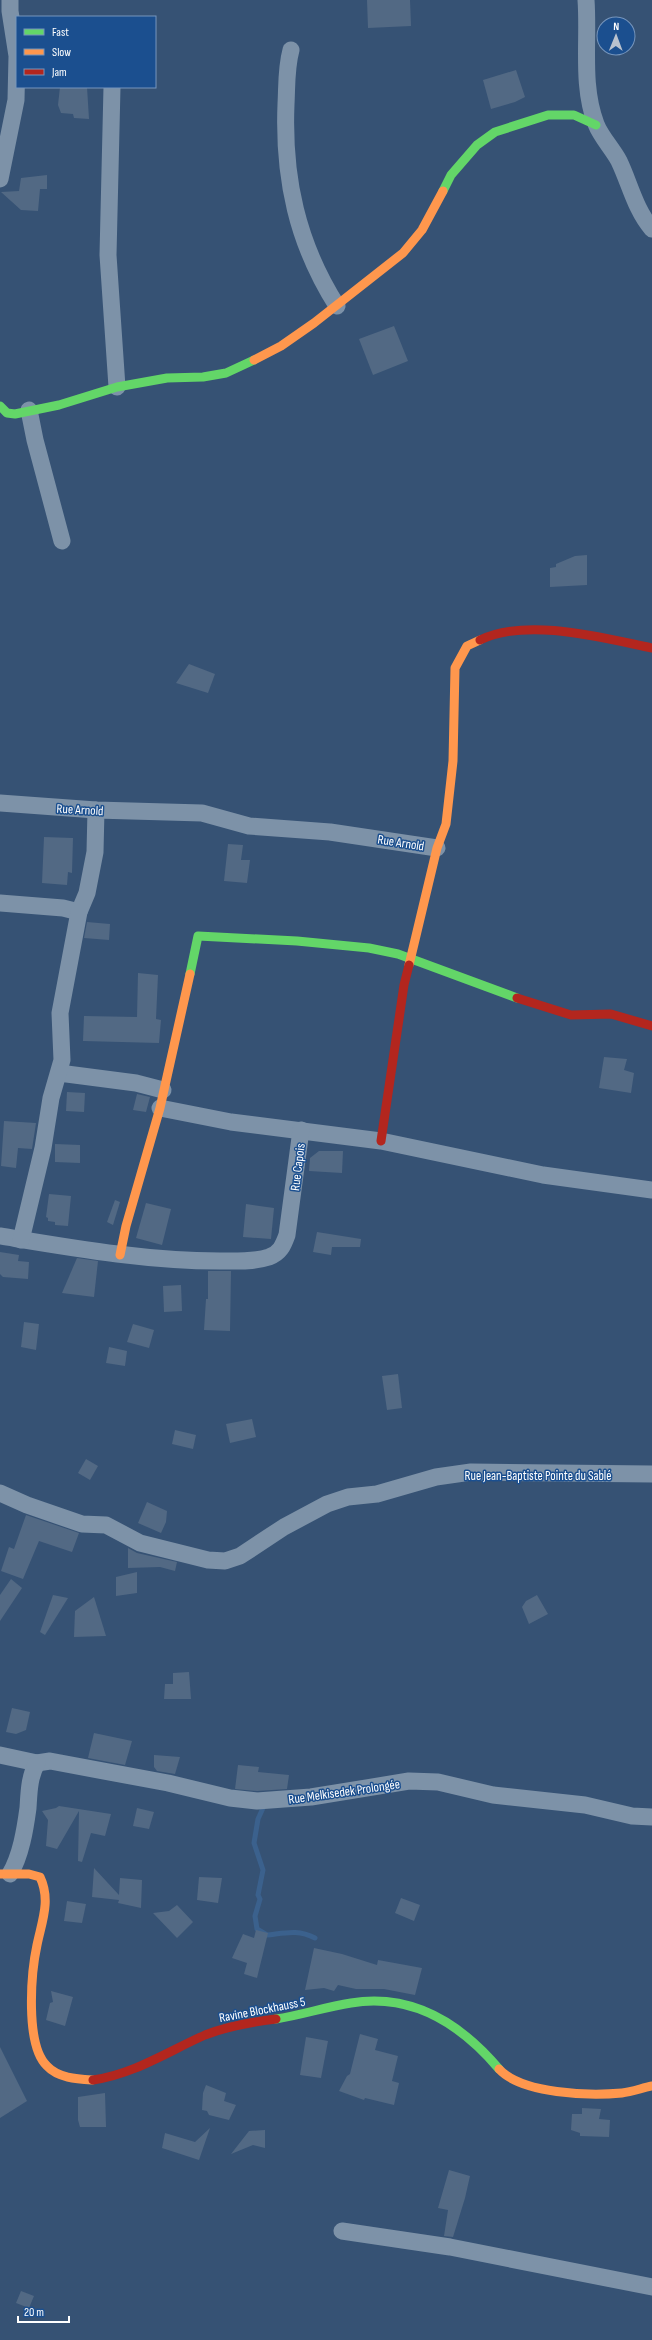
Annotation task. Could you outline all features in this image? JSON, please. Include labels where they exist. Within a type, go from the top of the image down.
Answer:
[{"type":"street","points":[[10,0],[10,11],[16,50]]},
{"type":"street","points":[[586,0],[586,53],[589,98],[596,125],[618,160],[634,200],[652,229]]},
{"type":"street","points":[[291,50],[288,62],[285,132],[288,169],[294,208],[306,250],[320,279],[336,306]]},
{"type":"street","points":[[0,179],[16,100],[16,88]]},
{"type":"street","points":[[112,88],[108,255],[117,387]]},
{"type":"street","points":[[0,406],[7,413],[15,414],[59,405],[117,387],[167,378],[203,377],[226,373],[281,346],[336,306],[407,247],[422,230],[451,175],[477,145],[495,132],[548,115],[574,115],[596,125]]},
{"type":"street","points":[[30,410],[35,440],[62,541]]},
{"type":"street","points":[[437,848],[446,824],[453,761],[455,668],[467,646],[492,634],[536,629],[572,631],[652,648]]},
{"type":"street","name":"Rue Arnold","points":[[0,803],[96,810],[202,814],[249,826],[330,832],[437,848],[404,985],[381,1141]]},
{"type":"street","points":[[21,1240],[43,1148],[51,1098],[62,1060],[60,1013],[79,912],[87,893],[95,852],[96,810]]},
{"type":"street","points":[[0,903],[64,908],[79,912]]},
{"type":"street","points":[[120,1255],[126,1226],[160,1108],[198,936],[369,948],[398,954],[548,1009],[571,1015],[611,1014],[652,1026]]},
{"type":"street","points":[[59,1073],[136,1083],[163,1090]]},
{"type":"street","points":[[160,1108],[231,1122],[301,1130]]},
{"type":"street","name":"Rue Capois","points":[[0,1236],[120,1255],[184,1261],[244,1260],[268,1257],[282,1249],[287,1235],[301,1130],[381,1141],[543,1175],[652,1190]]},
{"type":"street","name":"Rue Jean-Baptiste Pointe du Sablé","points":[[0,1493],[27,1505],[82,1524],[106,1525],[140,1543],[208,1560],[225,1561],[240,1556],[284,1527],[327,1504],[348,1497],[377,1494],[436,1478],[471,1472],[652,1474]]},
{"type":"street","name":"Rue Melkisedek Prolongée","points":[[0,1755],[37,1763],[50,1761],[181,1786],[230,1798],[257,1801],[311,1797],[409,1781],[438,1782],[493,1795],[550,1800],[585,1805],[632,1816],[652,1817]]},
{"type":"street","points":[[5,1874],[19,1856],[32,1772],[37,1763]]},
{"type":"street","name":"Ravine Blockhauss 5","points":[[5,1874],[29,1874],[40,1877],[46,1886],[47,1896],[34,1954],[33,1988],[37,2048],[42,2061],[49,2069],[67,2076],[87,2080],[122,2074],[225,2028],[367,2001],[392,2002],[439,2016],[476,2043],[506,2076],[517,2083],[540,2089],[597,2095],[624,2093],[652,2086]]},
{"type":"street","points":[[342,2231],[450,2247],[652,2287]]},
{"type":"building","points":[[367,0],[410,0],[411,26],[368,28]]},
{"type":"building","points":[[516,70],[525,97],[515,102],[491,109],[483,80]]},
{"type":"building","points":[[60,88],[87,88],[89,119],[74,118],[73,114],[61,113],[58,105]]},
{"type":"building","points":[[47,175],[47,189],[40,189],[38,211],[21,210],[1,192],[19,191],[21,178]]},
{"type":"building","points":[[394,326],[408,361],[373,375],[359,339]]},
{"type":"building","points":[[587,555],[587,585],[550,587],[550,568],[556,567],[556,564],[575,556]]},
{"type":"building","points":[[189,664],[215,674],[208,693],[176,683]]},
{"type":"building","points":[[44,837],[73,838],[72,873],[68,872],[67,885],[42,883]]},
{"type":"building","points":[[228,844],[243,845],[241,860],[250,860],[247,883],[224,881]]},
{"type":"building","points":[[87,922],[110,924],[109,940],[84,938]]},
{"type":"building","points":[[138,973],[158,975],[156,1019],[161,1020],[159,1043],[83,1041],[84,1016],[137,1017]]},
{"type":"building","points":[[604,1057],[627,1059],[624,1070],[634,1073],[631,1093],[599,1088]]},
{"type":"building","points":[[67,1092],[85,1093],[84,1112],[66,1111]]},
{"type":"building","points":[[137,1094],[150,1097],[146,1112],[133,1110]]},
{"type":"building","points":[[4,1121],[36,1123],[32,1149],[18,1148],[16,1168],[1,1166]]},
{"type":"building","points":[[55,1144],[80,1145],[80,1163],[55,1162]]},
{"type":"building","points":[[319,1151],[343,1151],[342,1173],[309,1171],[310,1158]]},
{"type":"building","points":[[49,1194],[71,1196],[68,1226],[55,1225],[55,1222],[48,1221],[48,1218],[46,1217]]},
{"type":"building","points":[[115,1200],[120,1202],[113,1225],[107,1222]]},
{"type":"building","points":[[146,1203],[171,1209],[162,1245],[136,1238]]},
{"type":"building","points":[[246,1204],[274,1208],[271,1239],[243,1237]]},
{"type":"building","points":[[317,1232],[361,1239],[360,1247],[332,1247],[331,1255],[313,1252]]},
{"type":"building","points":[[0,1252],[19,1255],[18,1261],[29,1262],[28,1279],[3,1277],[0,1274]]},
{"type":"building","points":[[77,1258],[98,1261],[94,1297],[62,1293]]},
{"type":"building","points":[[208,1271],[231,1271],[230,1331],[204,1330],[206,1299],[208,1299]]},
{"type":"building","points":[[181,1285],[182,1311],[164,1312],[163,1286]]},
{"type":"building","points":[[24,1322],[39,1324],[36,1350],[21,1347]]},
{"type":"building","points":[[133,1324],[154,1330],[149,1348],[127,1342]]},
{"type":"building","points":[[109,1347],[127,1351],[125,1366],[106,1363]]},
{"type":"building","points":[[398,1374],[402,1408],[387,1410],[382,1376]]},
{"type":"building","points":[[252,1419],[256,1437],[230,1443],[226,1424]]},
{"type":"building","points":[[175,1430],[196,1435],[193,1449],[172,1444]]},
{"type":"building","points":[[86,1459],[98,1466],[90,1480],[78,1473]]},
{"type":"building","points":[[147,1502],[167,1511],[166,1522],[161,1533],[138,1523]]},
{"type":"building","points":[[26,1515],[79,1533],[72,1552],[39,1541],[23,1579],[1,1571],[9,1547],[14,1549]]},
{"type":"building","points":[[128,1548],[137,1553],[177,1562],[175,1571],[160,1567],[128,1568]]},
{"type":"building","points":[[137,1572],[137,1593],[116,1596],[116,1577]]},
{"type":"building","points":[[11,1579],[22,1588],[0,1621],[0,1595]]},
{"type":"building","points":[[53,1595],[68,1598],[45,1635],[40,1632]]},
{"type":"building","points":[[537,1595],[548,1614],[529,1624],[522,1607],[526,1601]]},
{"type":"building","points":[[94,1597],[106,1636],[74,1637],[75,1611]]},
{"type":"building","points":[[189,1672],[191,1699],[164,1699],[165,1684],[173,1684],[173,1673]]},
{"type":"building","points":[[12,1708],[30,1712],[26,1730],[16,1734],[6,1732]]},
{"type":"building","points":[[94,1733],[132,1741],[125,1765],[88,1758]]},
{"type":"building","points":[[154,1755],[180,1757],[175,1774],[157,1771],[154,1767]]},
{"type":"building","points":[[238,1765],[259,1767],[258,1772],[289,1775],[287,1789],[257,1791],[235,1789]]},
{"type":"building","points":[[59,1806],[111,1814],[105,1836],[91,1833],[82,1862],[78,1861],[79,1811],[57,1849],[46,1846],[48,1820],[42,1811]]},
{"type":"building","points":[[137,1808],[154,1812],[149,1829],[133,1826]]},
{"type":"building","points":[[94,1868],[119,1895],[120,1878],[142,1880],[141,1908],[118,1903],[119,1900],[92,1897]]},
{"type":"building","points":[[199,1877],[222,1878],[218,1903],[197,1900]]},
{"type":"building","points":[[401,1898],[420,1905],[414,1921],[395,1913]]},
{"type":"building","points":[[67,1901],[86,1904],[82,1923],[64,1921]]},
{"type":"building","points":[[177,1905],[193,1922],[177,1938],[153,1913],[169,1911]]},
{"type":"building","points":[[256,1930],[268,1933],[257,1978],[244,1974],[247,1963],[232,1958],[243,1934],[254,1938]]},
{"type":"building","points":[[314,1948],[342,1954],[377,1965],[378,1960],[422,1968],[415,1995],[384,1989],[356,1989],[338,1985],[334,1991],[324,1988],[305,1990]]},
{"type":"building","points":[[51,1991],[73,1997],[65,2026],[46,2020],[50,2003],[53,2002]]},
{"type":"building","points":[[360,2034],[378,2039],[375,2050],[398,2056],[392,2081],[399,2083],[394,2105],[365,2098],[364,2100],[339,2091],[347,2076],[350,2074]]},
{"type":"building","points":[[306,2037],[328,2041],[321,2078],[300,2075]]},
{"type":"building","points":[[0,2047],[27,2101],[0,2118]]},
{"type":"building","points":[[206,2085],[226,2093],[224,2101],[236,2105],[229,2120],[209,2115],[207,2111],[202,2110],[203,2093]]},
{"type":"building","points":[[105,2093],[106,2127],[80,2127],[78,2120],[78,2097]]},
{"type":"building","points":[[582,2108],[601,2109],[599,2119],[610,2120],[609,2137],[580,2136],[580,2133],[571,2130],[572,2114],[582,2114]]},
{"type":"building","points":[[210,2128],[199,2160],[162,2148],[165,2133],[195,2142]]},
{"type":"building","points":[[265,2130],[265,2148],[253,2145],[231,2154],[249,2131]]},
{"type":"building","points":[[449,2170],[470,2176],[453,2237],[444,2236],[448,2210],[438,2208]]},
{"type":"building","points":[[21,2291],[34,2296],[29,2308],[16,2303]]},
{"type":"waterway","points":[[263,1808],[258,1819],[254,1843],[263,1870],[258,1895],[260,1899],[255,1916],[257,1929],[267,1935],[303,1933],[315,1938]]},
{"type":"traffic: fast","points":[[443,191],[451,175],[477,145],[495,132],[548,115],[574,115],[596,125]]},
{"type":"traffic: fast","points":[[0,406],[7,413],[15,414],[59,405],[117,387],[167,378],[203,377],[226,373],[254,360]]},
{"type":"traffic: fast","points":[[190,974],[198,936],[297,941],[369,948],[398,954],[517,998]]},
{"type":"traffic: fast","points":[[276,2019],[351,2003],[373,2001],[395,2003],[434,2015],[452,2026],[468,2038],[499,2069]]},
{"type":"traffic: slow","points":[[254,360],[281,346],[314,323],[403,253],[422,230],[443,191]]},
{"type":"traffic: slow","points":[[409,965],[437,848],[446,824],[453,761],[455,668],[467,646],[480,640]]},
{"type":"traffic: slow","points":[[120,1255],[126,1226],[160,1108],[190,974]]},
{"type":"traffic: slow","points":[[0,1874],[29,1874],[40,1877],[45,1894],[43,1919],[35,1957],[32,1990],[33,2026],[35,2042],[40,2056],[47,2066],[57,2073],[68,2077],[93,2080]]},
{"type":"traffic: slow","points":[[499,2069],[523,2084],[557,2092],[608,2094],[626,2092],[652,2086]]},
{"type":"traffic: jam","points":[[480,640],[499,633],[520,630],[542,630],[588,635],[652,648]]},
{"type":"traffic: jam","points":[[381,1141],[404,985],[409,965]]},
{"type":"traffic: jam","points":[[517,998],[571,1015],[611,1014],[652,1026]]},
{"type":"traffic: jam","points":[[93,2080],[136,2068],[205,2035],[222,2029],[276,2019]]}]
